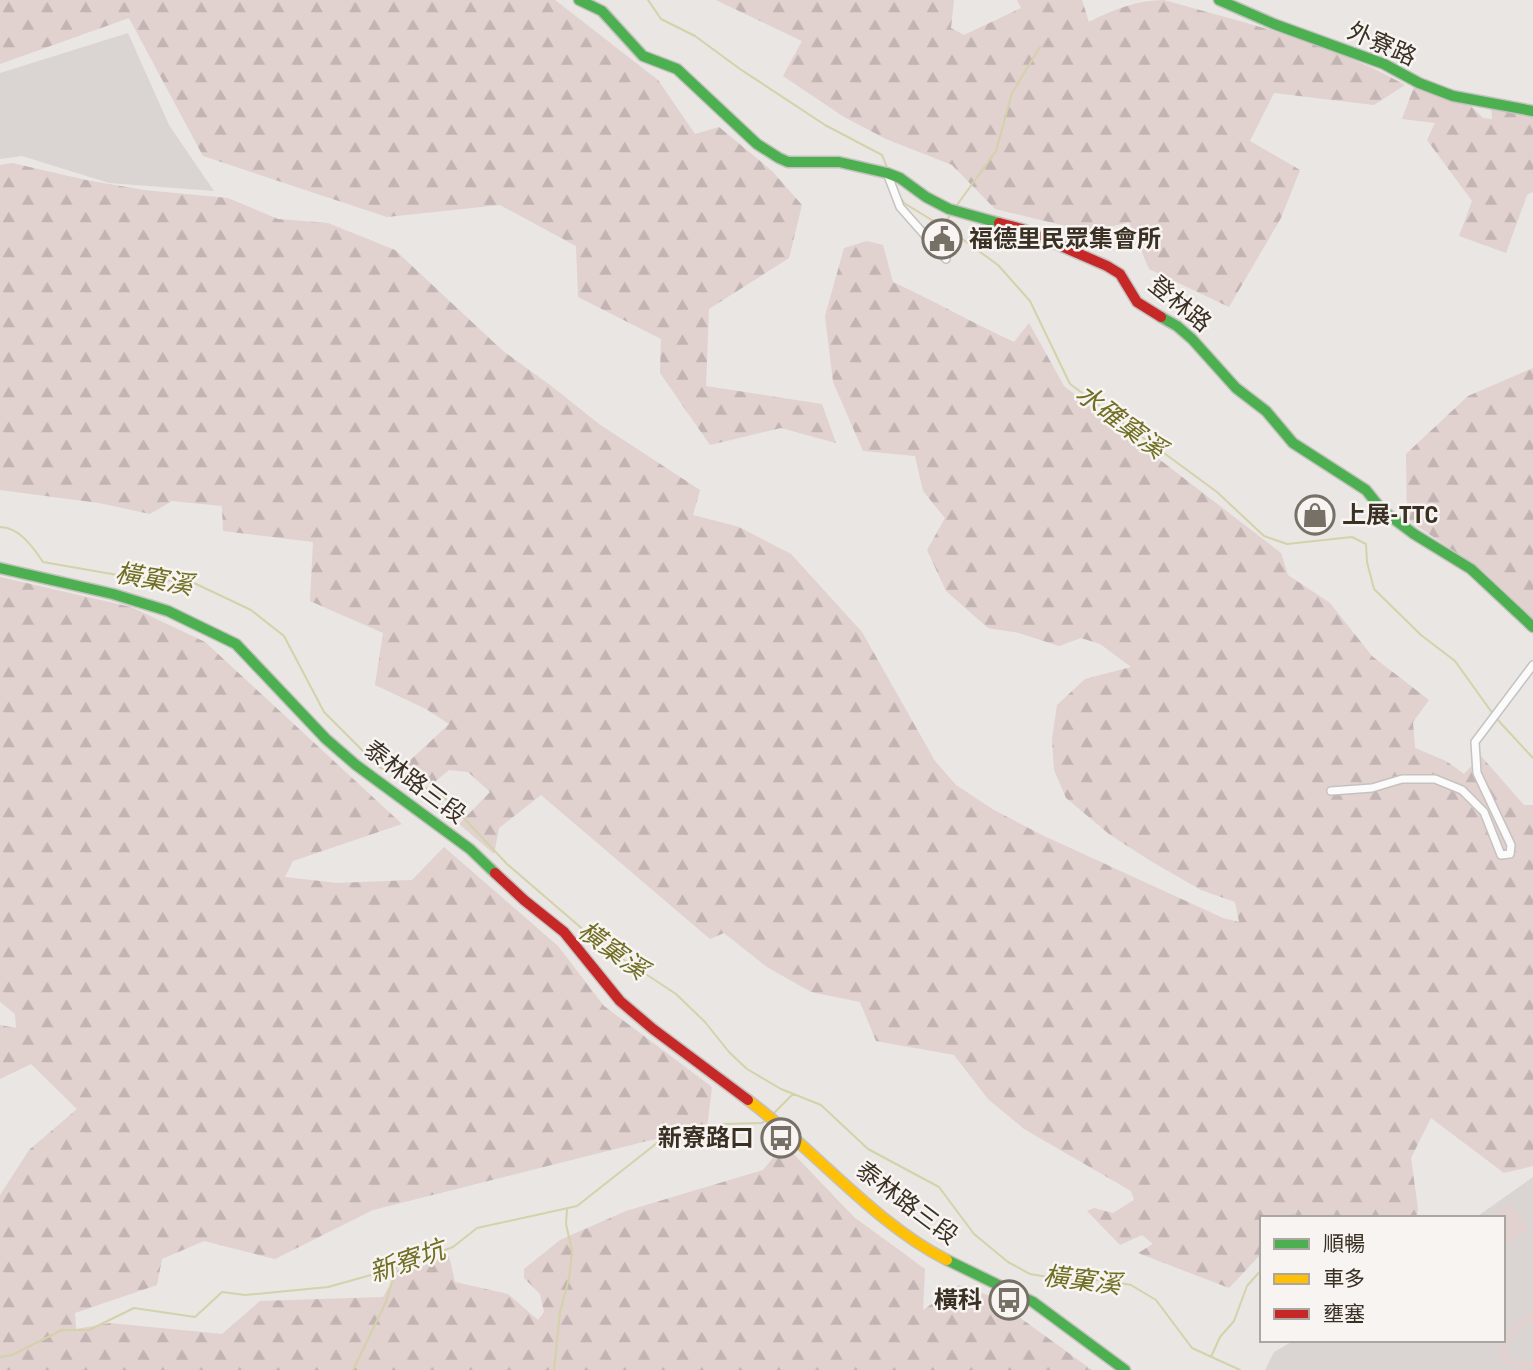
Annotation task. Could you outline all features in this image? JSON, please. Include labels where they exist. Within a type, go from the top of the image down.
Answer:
[{"type":"street","name":"登林路","points":[[579,0],[602,11],[643,56],[677,69],[757,144],[779,158],[788,162],[839,162],[891,174],[948,209],[1023,229],[1120,274],[1137,302],[1177,326],[1192,339],[1236,388],[1266,411],[1293,443],[1366,490],[1382,510],[1414,534],[1471,569],[1533,627]]},
{"type":"street","name":"外寮路","points":[[1219,0],[1273,24],[1384,64],[1419,83],[1453,96],[1533,111]]},
{"type":"street","points":[[891,174],[900,207],[946,259]]},
{"type":"street","name":"泰林路三段","points":[[0,568],[113,593],[168,611],[236,644],[326,739],[356,765],[470,849],[524,900],[564,932],[620,1001],[653,1029],[762,1109],[883,1217],[925,1249],[1033,1302],[1125,1370]]},
{"type":"street","points":[[1331,791],[1372,788],[1402,779],[1435,779],[1462,790],[1484,812],[1501,855],[1510,854],[1511,845],[1477,773],[1475,742],[1533,665]]},
{"type":"shaded area","points":[[128,33],[169,125],[214,191],[109,183],[22,156],[0,159],[0,73]]},
{"type":"shaded area","points":[[1533,1177],[1533,1370],[1265,1370],[1274,1352],[1292,1342],[1505,1342],[1505,1216],[1478,1216]]},
{"type":"green space","points":[[0,0],[555,0],[658,80],[695,134],[719,127],[772,171],[802,205],[789,258],[709,309],[706,386],[822,404],[836,443],[781,428],[710,445],[660,373],[661,339],[578,297],[576,246],[500,205],[387,217],[203,156],[129,18],[0,64]]},
{"type":"green space","points":[[716,0],[954,0],[951,28],[964,35],[1021,8],[1017,0],[1082,0],[1089,22],[1125,6],[1164,0],[1318,46],[1377,70],[1405,85],[1374,105],[1274,93],[1250,141],[1300,170],[1281,218],[1229,307],[1149,269],[1129,222],[1091,232],[995,209],[952,165],[886,139],[844,117],[783,76],[802,41]]},
{"type":"green space","points":[[1415,84],[1468,103],[1483,118],[1492,119],[1491,106],[1533,113],[1533,192],[1527,195],[1506,253],[1459,236],[1472,201],[1427,140],[1435,123],[1402,119]]},
{"type":"green space","points":[[12,163],[144,190],[228,198],[278,219],[328,223],[395,250],[503,351],[599,424],[700,490],[693,515],[739,527],[791,554],[862,632],[935,761],[956,785],[994,810],[1042,835],[1223,918],[1239,922],[1235,902],[1201,890],[1109,834],[1066,798],[1054,770],[1052,739],[1057,705],[1085,679],[1131,667],[1100,644],[1081,638],[1059,646],[1019,633],[988,628],[946,591],[927,550],[945,518],[923,491],[915,456],[863,451],[833,382],[825,316],[844,248],[867,241],[883,245],[893,282],[1014,342],[1029,323],[1064,386],[1281,553],[1288,575],[1330,603],[1372,656],[1429,700],[1413,722],[1415,748],[1446,761],[1464,774],[1481,756],[1524,805],[1533,805],[1533,1166],[1504,1173],[1431,1118],[1411,1158],[1418,1209],[1416,1216],[1260,1216],[1260,1255],[1229,1288],[1138,1253],[1153,1244],[1142,1235],[1120,1245],[1087,1211],[1094,1208],[1113,1213],[1134,1200],[1131,1191],[1024,1129],[988,1099],[954,1055],[876,1041],[860,1002],[811,992],[767,967],[724,933],[710,939],[541,795],[499,828],[494,854],[459,824],[490,792],[468,772],[449,770],[431,785],[402,768],[449,724],[426,709],[375,685],[383,633],[310,601],[313,542],[223,531],[222,506],[172,501],[150,514],[99,503],[0,490],[0,165]]},
{"type":"green space","points":[[1533,368],[1533,618],[1483,571],[1407,519],[1406,454],[1468,396]]},
{"type":"green space","points":[[0,577],[131,607],[205,642],[402,824],[293,861],[285,877],[337,883],[412,880],[444,847],[558,946],[604,1006],[712,1087],[707,1128],[373,1210],[275,1259],[204,1241],[162,1259],[157,1285],[75,1313],[76,1329],[110,1323],[222,1334],[260,1301],[383,1297],[398,1270],[449,1256],[455,1282],[508,1294],[538,1320],[544,1312],[540,1294],[524,1278],[524,1269],[560,1240],[626,1211],[763,1170],[784,1144],[854,1217],[925,1269],[923,1310],[959,1285],[990,1296],[1092,1370],[0,1370],[0,1195],[29,1150],[77,1109],[31,1064],[0,1079],[0,1025],[16,1028],[15,1014],[0,1002]]},
{"type":"green space","points":[[1510,1203],[1528,1228],[1505,1245],[1505,1216],[1493,1216]]},
{"type":"green space","points":[[1533,1310],[1533,1321],[1511,1340],[1507,1352],[1518,1362],[1528,1361],[1533,1357],[1533,1368],[1512,1367],[1503,1361],[1498,1350],[1499,1342],[1505,1342],[1505,1332]]},
{"type":"waterway","name":"水確窠溪","points":[[648,0],[661,19],[695,36],[825,125],[882,155],[888,170]]},
{"type":"waterway","points":[[957,205],[996,151],[1012,93],[1040,47]]},
{"type":"waterway","name":"水確窠溪","points":[[899,195],[904,203],[961,238],[998,265],[1030,301],[1070,384],[1217,492],[1264,536],[1287,544],[1352,537],[1366,544],[1367,562],[1374,589],[1421,635],[1455,661],[1493,714]]},
{"type":"waterway","points":[[943,225],[952,213]]},
{"type":"waterway","name":"橫窠溪","points":[[0,527],[19,534],[43,562],[129,577],[194,583],[251,610],[284,636],[324,712],[379,767],[443,796],[507,864],[600,944],[676,994],[747,1069],[781,1089],[821,1105],[868,1149],[939,1187],[974,1234],[1008,1262],[1030,1274],[1131,1285],[1156,1300],[1192,1348],[1240,1370]]},
{"type":"waterway","name":"水確窠溪","points":[[1496,718],[1533,758]]},
{"type":"waterway","name":"新寮坑","points":[[772,1115],[793,1094]]},
{"type":"waterway","name":"新寮坑","points":[[0,1357],[12,1355],[62,1330],[89,1330],[134,1308],[195,1317],[222,1292],[245,1295],[328,1287],[396,1268],[453,1247],[477,1228],[577,1206],[657,1143],[722,1124],[762,1123],[768,1118]]},
{"type":"waterway","points":[[554,1370],[560,1312],[569,1279],[572,1251],[566,1224],[567,1209]]},
{"type":"waterway","points":[[353,1370],[386,1302],[396,1268]]},
{"type":"waterway","points":[[1211,1357],[1220,1337],[1234,1321],[1247,1286],[1260,1271]]},
{"type":"traffic: fast","points":[[579,0],[602,11],[643,56],[677,69],[757,144],[779,158],[788,162],[839,162],[887,173],[900,178],[926,197],[949,209],[999,223]]},
{"type":"traffic: fast","points":[[1219,0],[1274,24],[1384,64],[1419,83],[1453,96],[1533,111]]},
{"type":"traffic: fast","points":[[1161,317],[1192,339],[1236,388],[1266,411],[1293,443],[1366,490],[1382,510],[1414,534],[1471,569],[1533,627]]},
{"type":"traffic: fast","points":[[0,568],[113,594],[168,611],[236,644],[326,739],[356,765],[470,849],[495,873]]},
{"type":"traffic: fast","points":[[947,1260],[1033,1302],[1125,1370]]},
{"type":"traffic: slow","points":[[748,1100],[895,1227],[947,1260]]},
{"type":"traffic: jam","points":[[999,223],[1022,229],[1107,266],[1120,274],[1137,302],[1161,317]]},
{"type":"traffic: jam","points":[[495,873],[564,932],[620,1001],[748,1100]]},
{"type":"place","name":"福德里民眾集會所","points":[[942,239]]},
{"type":"place","name":"上展-TTC","points":[[1315,515]]},
{"type":"place","name":"新寮路口","points":[[781,1138]]},
{"type":"place","name":"橫科","points":[[1009,1300]]}]
